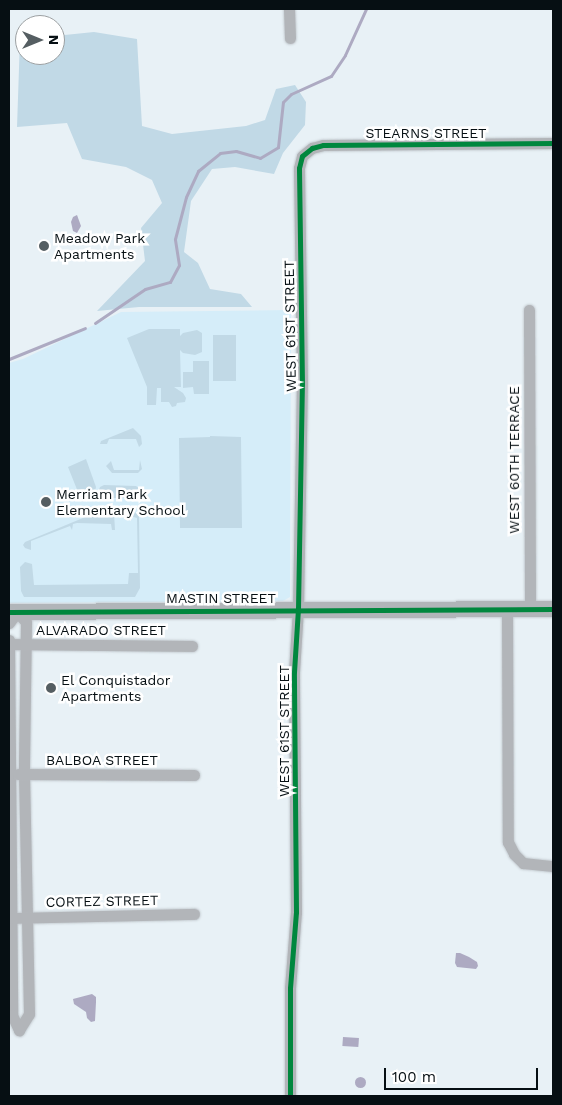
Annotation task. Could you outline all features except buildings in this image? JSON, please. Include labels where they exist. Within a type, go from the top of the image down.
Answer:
[{"type":"street","points":[[289,9],[290,38]]},
{"type":"street","name":"STEARNS STREET","points":[[302,156],[312,148],[323,145],[553,143]]},
{"type":"street","name":"WEST 61ST STREET","points":[[290,1096],[290,988],[296,912],[294,672],[298,609],[302,384],[299,168],[302,156]]},
{"type":"street","name":"WEST 60TH TERRACE","points":[[528,310],[530,609]]},
{"type":"street","name":"MASTIN STREET","points":[[11,615],[298,609],[553,609]]},
{"type":"street","points":[[507,609],[508,842],[514,854],[523,863],[553,866]]},
{"type":"street","points":[[9,640],[12,1015],[20,1030],[29,1014],[24,774],[26,622],[11,615]]},
{"type":"street","name":"ALVARADO STREET","points":[[9,644],[192,646]]},
{"type":"street","name":"BALBOA STREET","points":[[9,774],[194,775]]},
{"type":"street","name":"CORTEZ STREET","points":[[11,918],[194,914]]},
{"type":"shaded area","points":[[94,32],[137,39],[142,126],[172,134],[246,126],[265,120],[276,89],[295,85],[306,102],[305,125],[283,153],[274,174],[235,167],[212,169],[191,201],[184,252],[198,263],[210,289],[241,294],[252,307],[139,307],[97,311],[145,261],[141,228],[162,203],[152,180],[126,167],[82,159],[67,123],[17,127],[19,65],[65,65],[65,35]]},
{"type":"shaded area","points":[[77,215],[81,226],[77,233],[73,231],[71,222],[73,217]]},
{"type":"shaded area","points":[[291,310],[290,597],[283,601],[9,603],[9,363],[23,359],[121,312]]},
{"type":"shaded area","points":[[149,329],[180,329],[180,336],[183,333],[197,330],[202,333],[202,352],[195,355],[183,353],[180,350],[181,387],[174,387],[183,393],[186,398],[185,402],[177,403],[176,406],[172,407],[169,402],[161,402],[161,388],[157,388],[156,405],[147,405],[147,387],[127,338]]},
{"type":"shaded area","points":[[213,335],[236,335],[236,381],[213,381]]},
{"type":"shaded area","points":[[193,361],[209,361],[209,394],[194,394],[193,387],[183,388],[183,372],[193,372]]},
{"type":"shaded area","points":[[133,428],[141,436],[142,444],[139,447],[136,439],[109,439],[107,444],[100,444],[101,441]]},
{"type":"shaded area","points":[[241,437],[242,528],[180,528],[179,438]]},
{"type":"shaded area","points":[[86,459],[96,487],[94,495],[82,502],[68,467]]},
{"type":"shaded area","points":[[140,460],[142,469],[138,473],[112,473],[106,466],[111,461],[114,470],[139,470]]},
{"type":"shaded area","points":[[104,485],[136,486],[140,489],[141,495],[136,498],[95,500],[100,487]]},
{"type":"shaded area","points":[[111,510],[114,513],[115,530],[112,530],[111,524],[77,523],[73,524],[72,530],[70,526],[31,541],[31,550],[23,545],[25,542],[95,513]]},
{"type":"shaded area","points":[[129,511],[135,512],[139,516],[140,588],[135,597],[24,597],[21,591],[20,567],[25,562],[32,564],[34,585],[128,584],[129,573],[138,573],[137,518],[127,515]]},
{"type":"shaded area","points":[[456,953],[460,953],[477,962],[478,966],[476,969],[457,967],[455,963]]},
{"type":"shaded area","points":[[92,994],[96,997],[96,1002],[95,1021],[91,1022],[87,1018],[86,1012],[74,1004],[73,999]]},
{"type":"shaded area","points":[[343,1037],[359,1038],[358,1047],[342,1046]]},
{"type":"shaded area","points":[[360,1076],[366,1082],[360,1088],[354,1082]]},
{"type":"waterway","points":[[95,323],[145,289],[170,282],[179,265],[175,239],[186,197],[198,171],[220,153],[236,151],[260,158],[278,147],[283,102],[291,94],[331,76],[345,55],[366,9]]},
{"type":"waterway","points":[[9,359],[85,328]]},
{"type":"cycle path","points":[[290,1096],[290,988],[296,912],[294,672],[298,609],[302,384],[299,168],[302,156],[312,148],[323,145],[553,143]]},
{"type":"cycle path","points":[[9,612],[553,609]]},
{"type":"place","name":"Meadow Park Apartments","points":[[44,246]]},
{"type":"place","name":"Merriam Park Elementary School","points":[[46,502]]},
{"type":"place","name":"El Conquistador Apartments","points":[[51,688]]}]
